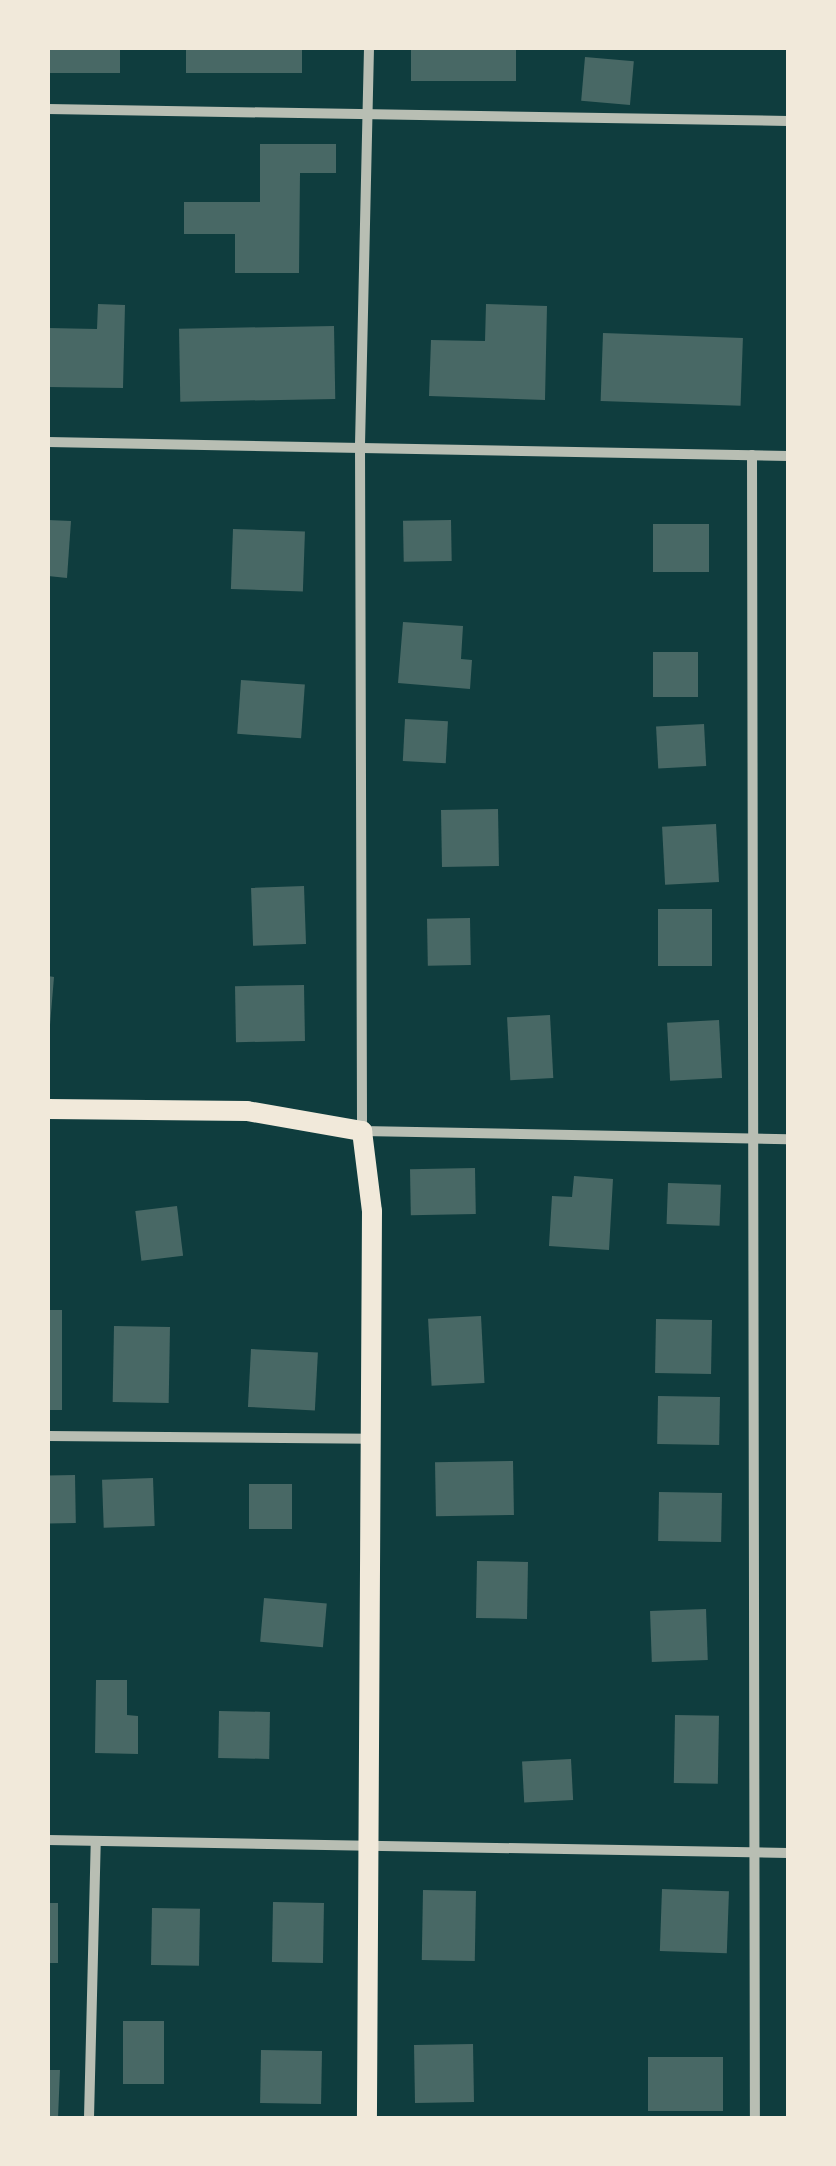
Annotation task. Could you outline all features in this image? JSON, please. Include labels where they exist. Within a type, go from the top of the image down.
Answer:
[{"type":"main road","points":[[48,1109],[247,1112],[362,1131],[372,1211],[367,2118]]},
{"type":"street","points":[[369,48],[360,444],[362,1131],[788,1139]]},
{"type":"street","points":[[48,109],[788,121]]},
{"type":"street","points":[[48,442],[360,444],[788,456]]},
{"type":"street","points":[[752,455],[751,1138],[758,1852],[755,2118]]},
{"type":"street","points":[[48,1436],[370,1438]]},
{"type":"street","points":[[48,1840],[367,1842],[788,1853]]},
{"type":"street","points":[[89,2118],[96,1841]]},
{"type":"building","points":[[48,48],[120,48],[120,73],[48,73]]},
{"type":"building","points":[[186,48],[302,48],[302,73],[186,73]]},
{"type":"building","points":[[411,48],[516,48],[516,81],[411,81]]},
{"type":"building","points":[[585,57],[634,61],[630,105],[581,101]]},
{"type":"building","points":[[260,144],[336,144],[336,173],[300,173],[299,273],[235,273],[235,234],[184,234],[184,202],[260,202]]},
{"type":"building","points":[[98,304],[125,305],[123,388],[48,387],[48,328],[97,329]]},
{"type":"building","points":[[486,304],[547,306],[545,400],[429,396],[431,340],[485,341]]},
{"type":"building","points":[[334,326],[335,399],[180,402],[179,329]]},
{"type":"building","points":[[603,333],[743,338],[741,406],[601,401]]},
{"type":"building","points":[[48,520],[71,521],[67,578],[48,576]]},
{"type":"building","points":[[451,520],[452,561],[404,562],[403,521]]},
{"type":"building","points":[[653,524],[709,524],[709,572],[653,572]]},
{"type":"building","points":[[233,529],[305,532],[303,591],[231,589]]},
{"type":"building","points":[[403,622],[463,626],[461,659],[472,660],[470,689],[398,683]]},
{"type":"building","points":[[653,652],[698,652],[698,697],[653,697]]},
{"type":"building","points":[[241,680],[305,684],[301,738],[237,734]]},
{"type":"building","points":[[405,719],[448,721],[446,763],[403,761]]},
{"type":"building","points":[[704,724],[706,766],[658,768],[656,727]]},
{"type":"building","points":[[498,809],[499,866],[442,867],[441,810]]},
{"type":"building","points":[[716,824],[719,882],[665,885],[662,827]]},
{"type":"building","points":[[304,886],[306,944],[253,946],[251,888]]},
{"type":"building","points":[[658,909],[712,909],[712,966],[658,966]]},
{"type":"building","points":[[470,918],[471,965],[428,966],[427,919]]},
{"type":"building","points":[[48,976],[54,977],[50,1025],[48,1025]]},
{"type":"building","points":[[304,985],[305,1041],[236,1042],[235,986]]},
{"type":"building","points":[[550,1015],[553,1078],[510,1080],[507,1017]]},
{"type":"building","points":[[719,1020],[722,1078],[670,1081],[667,1023]]},
{"type":"building","points":[[475,1168],[476,1214],[411,1215],[410,1169]]},
{"type":"building","points":[[574,1176],[613,1179],[609,1250],[549,1246],[552,1196],[572,1197]]},
{"type":"building","points":[[668,1183],[721,1185],[720,1226],[667,1224]]},
{"type":"building","points":[[177,1206],[183,1256],[141,1261],[135,1211]]},
{"type":"building","points":[[48,1310],[62,1310],[62,1410],[48,1410]]},
{"type":"building","points":[[481,1316],[485,1383],[432,1386],[428,1319]]},
{"type":"building","points":[[656,1319],[712,1320],[711,1374],[655,1373]]},
{"type":"building","points":[[114,1326],[170,1327],[169,1403],[113,1402]]},
{"type":"building","points":[[251,1349],[318,1353],[315,1410],[248,1407]]},
{"type":"building","points":[[658,1396],[720,1397],[719,1445],[657,1444]]},
{"type":"building","points":[[513,1461],[514,1515],[436,1516],[435,1462]]},
{"type":"building","points":[[48,1475],[75,1475],[76,1523],[49,1523]]},
{"type":"building","points":[[153,1478],[155,1526],[104,1528],[102,1480]]},
{"type":"building","points":[[249,1484],[292,1484],[292,1529],[249,1529]]},
{"type":"building","points":[[659,1492],[722,1493],[721,1542],[658,1541]]},
{"type":"building","points":[[477,1561],[528,1562],[527,1619],[476,1618]]},
{"type":"building","points":[[264,1598],[327,1603],[323,1647],[260,1642]]},
{"type":"building","points":[[706,1609],[708,1660],[652,1662],[650,1611]]},
{"type":"building","points":[[96,1680],[127,1680],[127,1715],[138,1716],[138,1754],[95,1753]]},
{"type":"building","points":[[219,1711],[270,1712],[269,1759],[218,1758]]},
{"type":"building","points":[[675,1715],[719,1716],[718,1784],[674,1783]]},
{"type":"building","points":[[571,1759],[573,1800],[524,1803],[522,1762]]},
{"type":"building","points":[[662,1889],[729,1891],[727,1953],[660,1951]]},
{"type":"building","points":[[423,1890],[476,1891],[475,1961],[422,1960]]},
{"type":"building","points":[[273,1902],[324,1903],[323,1963],[272,1962]]},
{"type":"building","points":[[48,1903],[58,1903],[58,1963],[48,1963]]},
{"type":"building","points":[[152,1908],[200,1909],[199,1966],[151,1965]]},
{"type":"building","points":[[123,2021],[164,2021],[164,2084],[123,2084]]},
{"type":"building","points":[[473,2044],[474,2102],[415,2103],[414,2045]]},
{"type":"building","points":[[261,2050],[322,2051],[321,2104],[260,2103]]},
{"type":"building","points":[[648,2057],[723,2057],[723,2111],[648,2111]]},
{"type":"building","points":[[48,2070],[60,2070],[58,2118],[48,2118]]}]
